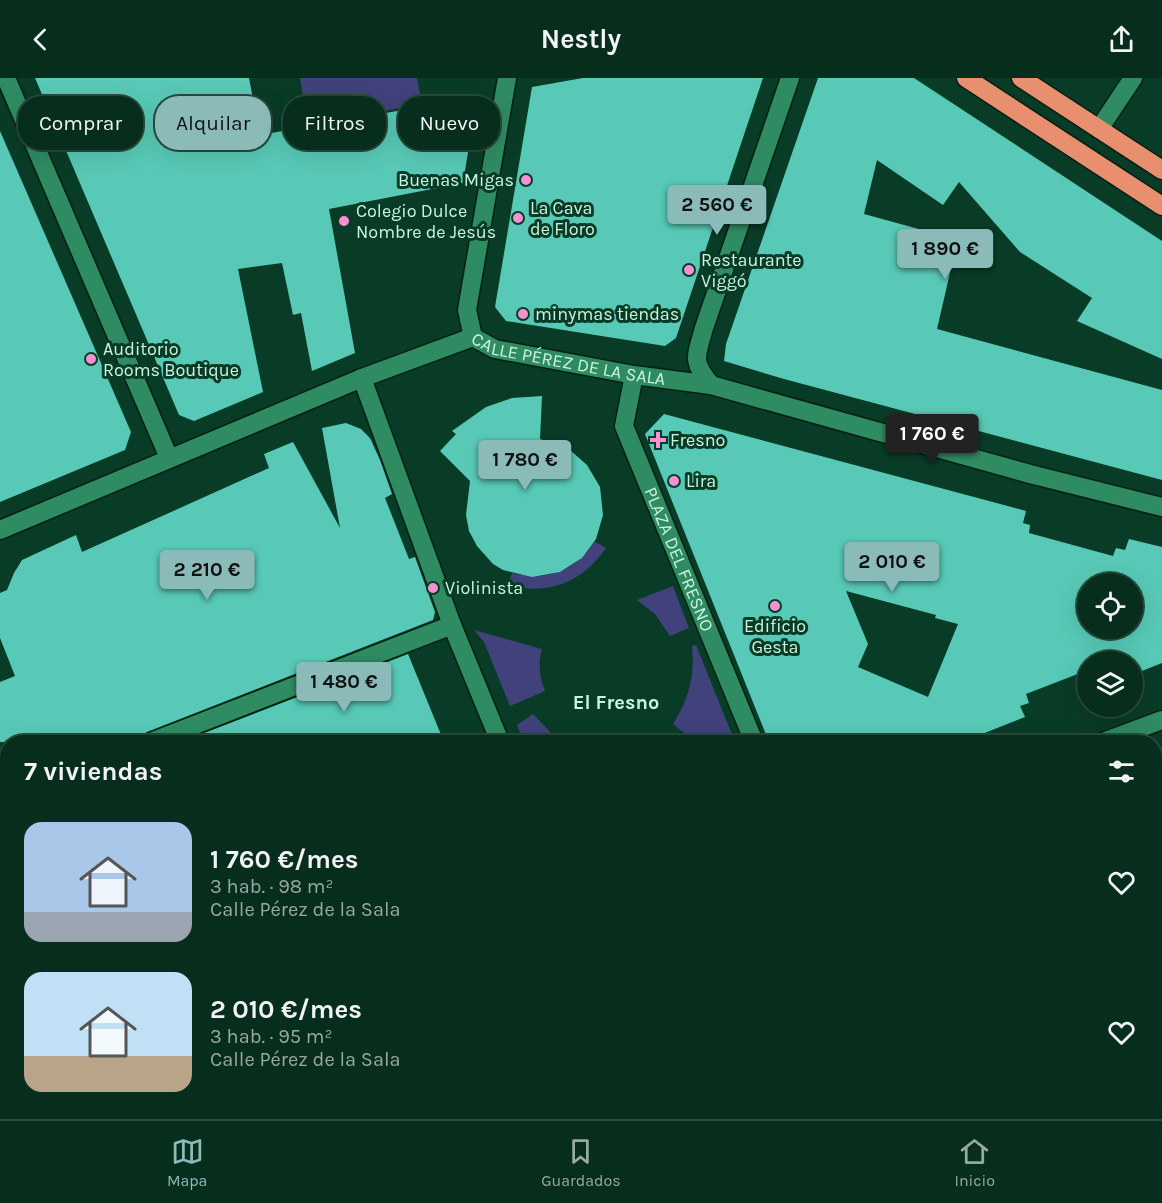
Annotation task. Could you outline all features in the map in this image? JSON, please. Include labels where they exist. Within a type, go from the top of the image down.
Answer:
[{"type":"highway","points":[[966,78],[1162,206]]},
{"type":"highway","points":[[1021,78],[1162,170]]},
{"type":"street","points":[[6,78],[168,458]]},
{"type":"street","points":[[473,337],[467,310],[507,78]]},
{"type":"street","points":[[711,385],[699,371],[696,359],[704,328],[790,78]]},
{"type":"street","points":[[1099,129],[1133,78]]},
{"type":"street","name":"CALLE PÉREZ DE LA SALA","points":[[0,530],[362,378],[473,337],[495,349],[634,375],[711,385],[1029,474],[1162,507]]},
{"type":"street","name":"PLAZA DEL FRESNO","points":[[634,375],[624,426],[751,735]]},
{"type":"street","points":[[362,378],[453,625],[497,735]]},
{"type":"street","points":[[170,735],[453,625]]},
{"type":"street","points":[[1121,735],[1161,720]]},
{"type":"shaded area","points":[[300,78],[417,78],[420,96],[398,96],[398,108],[386,111],[386,96],[303,96]]},
{"type":"shaded area","points":[[594,541],[606,548],[587,570],[575,578],[551,587],[537,589],[508,585],[512,573],[548,575],[569,567],[587,552]]},
{"type":"shaded area","points":[[673,586],[689,628],[670,636],[655,614],[637,600]]},
{"type":"shaded area","points":[[474,630],[542,649],[540,670],[545,691],[510,706],[484,642]]},
{"type":"shaded area","points":[[696,645],[732,735],[687,735],[673,724],[690,687],[693,667],[692,646]]},
{"type":"shaded area","points":[[533,714],[555,735],[521,735],[517,725]]},
{"type":"building","points":[[35,78],[249,78],[252,96],[155,96],[155,150],[271,150],[271,133],[283,131],[283,150],[386,150],[386,113],[398,111],[398,150],[468,150],[463,183],[329,209],[355,353],[312,371],[301,313],[293,315],[282,263],[238,269],[263,392],[194,421],[179,415],[66,150],[143,150],[143,96],[43,96]]},
{"type":"building","points":[[583,78],[763,78],[676,338],[665,346],[506,321],[495,307],[532,87]]},
{"type":"building","points":[[818,78],[914,78],[1162,241],[1162,359],[1077,321],[1092,298],[1020,252],[959,182],[943,205],[877,160],[864,214],[926,231],[911,252],[952,264],[937,329],[1162,390],[1162,480],[724,361],[726,344]]},
{"type":"building","points":[[0,131],[131,432],[125,450],[0,502]]},
{"type":"building","points":[[542,396],[540,439],[570,450],[587,465],[600,487],[603,515],[596,539],[582,558],[560,572],[532,577],[503,570],[493,564],[477,546],[469,531],[466,515],[470,481],[440,451],[456,434],[452,431],[486,407],[512,398]]},
{"type":"building","points":[[664,414],[1026,511],[1023,523],[1030,525],[1029,533],[1113,556],[1116,548],[1125,550],[1129,539],[1162,547],[1162,663],[1143,671],[1143,651],[1077,651],[1077,674],[1026,694],[1029,703],[1020,706],[1025,717],[980,735],[766,735],[645,434]],"holes":[[[846,591],[936,615],[935,618],[958,624],[928,697],[858,667],[868,644]]]},
{"type":"building","points":[[346,423],[361,429],[370,438],[392,494],[385,498],[409,559],[415,557],[435,612],[433,620],[142,735],[0,735],[0,682],[15,676],[0,638],[0,593],[7,590],[22,560],[76,535],[82,552],[269,468],[264,454],[293,442],[340,528],[322,428]]},
{"type":"building","points":[[408,654],[441,735],[199,735]]},
{"type":"place","name":"Buenas Migas","points":[[526,180]]},
{"type":"place","name":"La Cava de Floro","points":[[518,218]]},
{"type":"place","name":"Colegio Dulce Nombre de Jesús","points":[[344,221]]},
{"type":"place","name":"Restaurante Viggó","points":[[689,270]]},
{"type":"place","name":"minymas tiendas","points":[[523,314]]},
{"type":"place","name":"Auditorio Rooms Boutique","points":[[91,359]]},
{"type":"place","name":"Fresno","points":[[658,440]]},
{"type":"place","name":"Lira","points":[[674,481]]},
{"type":"place","name":"Violinista","points":[[433,588]]},
{"type":"place","name":"Edificio Gesta","points":[[775,606]]},
{"type":"district","name":"El Fresno","points":[[616,702]]}]
